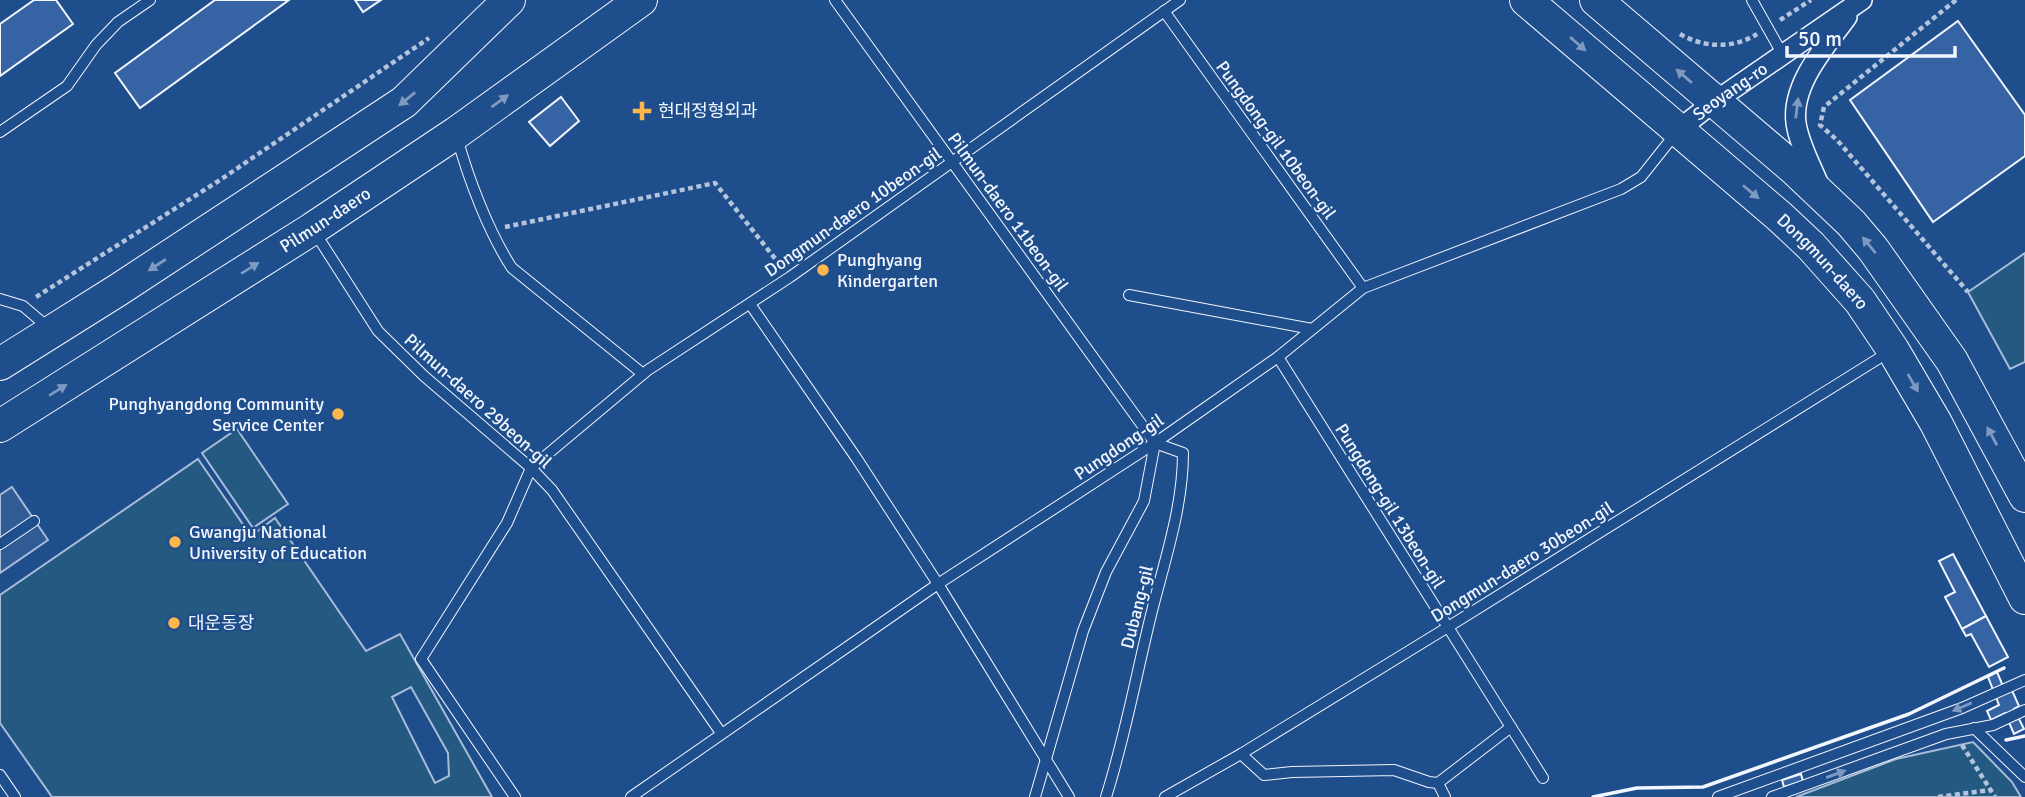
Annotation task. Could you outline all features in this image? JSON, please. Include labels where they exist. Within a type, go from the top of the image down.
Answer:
[{"type":"main road","points":[[0,364],[404,103],[509,0]]},
{"type":"main road","name":"Pilmun-daero","points":[[0,426],[312,229],[456,133],[641,0]]},
{"type":"main road","name":"Dongmun-daero","points":[[1526,0],[1779,216],[1811,246],[1860,301],[1893,350],[1936,423],[2025,598]]},
{"type":"main road","points":[[1596,0],[1824,195],[1873,250],[1952,362],[2025,496]]},
{"type":"street","name":"Seoyang-ro","points":[[1678,130],[1859,2]]},
{"type":"street","points":[[1824,195],[1799,136],[1796,109],[1805,79],[1859,2]]},
{"type":"lane","points":[[0,132],[67,86],[96,46],[118,22],[150,0]]},
{"type":"lane","name":"Pilmun-daero 11beon-gil","points":[[835,0],[1155,443]]},
{"type":"lane","name":"Dongmun-daero 10beon-gil","points":[[515,797],[421,659],[507,523],[531,468],[643,374],[790,277],[1180,0]]},
{"type":"lane","name":"Seoyang-ro","points":[[1752,0],[1783,55]]},
{"type":"lane","name":"Pungdong-gil 10beon-gil","points":[[1164,11],[1363,288]]},
{"type":"lane","name":"Pungdong-gil","points":[[631,797],[938,584],[1155,443],[1278,357],[1363,288],[1621,189],[1641,177],[1678,130]]},
{"type":"lane","points":[[456,133],[462,156],[500,251],[512,268],[643,374]]},
{"type":"lane","name":"Pilmun-daero 29beon-gil","points":[[312,229],[378,331],[424,376],[531,468],[568,511],[721,733]]},
{"type":"lane","points":[[1129,295],[1312,329]]},
{"type":"lane","points":[[0,299],[23,306],[53,331]]},
{"type":"lane","points":[[750,304],[857,459],[938,584],[1069,797]]},
{"type":"lane","name":"Dongmun-daero 30beon-gil","points":[[1165,797],[1241,754],[1448,627],[1893,350]]},
{"type":"lane","name":"Pungdong-gil 13beon-gil","points":[[1278,357],[1543,778]]},
{"type":"lane","points":[[1035,797],[1083,631],[1101,584],[1144,501],[1155,443]]},
{"type":"lane","name":"Dubang-gil","points":[[1106,797],[1172,532],[1183,470],[1183,453],[1155,443]]},
{"type":"lane","points":[[0,544],[34,521]]},
{"type":"lane","points":[[1718,797],[1962,708],[2025,680]]},
{"type":"lane","points":[[1772,797],[1946,734],[1993,724],[2025,710]]},
{"type":"lane","points":[[1438,783],[1511,727]]},
{"type":"lane","points":[[1974,728],[2025,778]]},
{"type":"lane","points":[[1241,754],[1264,775],[1394,770],[1438,783],[1445,797]]},
{"type":"lane","points":[[0,775],[15,797]]},
{"type":"path","points":[[1669,28],[1692,41],[1724,46],[1747,41],[1811,0]]},
{"type":"path","points":[[1956,0],[1825,107],[1820,125],[1837,140],[1968,292]]},
{"type":"path","points":[[23,306],[220,180],[439,31]]},
{"type":"path","points":[[492,230],[715,183],[790,277]]},
{"type":"path","points":[[1961,744],[1995,797]]},
{"type":"path","points":[[1938,797],[1990,790]]},
{"type":"shaded area","points":[[2025,253],[2025,362],[2010,369],[1968,292]]},
{"type":"shaded area","points":[[237,429],[288,504],[253,528],[202,453]]},
{"type":"shaded area","name":"대운동장","points":[[198,459],[251,536],[275,518],[366,651],[400,634],[492,797],[52,797],[0,723],[0,595]],"holes":[[[411,687],[448,753],[449,776],[435,783],[392,697]]]},
{"type":"shaded area","points":[[12,487],[48,540],[0,573],[0,495]]},
{"type":"shaded area","points":[[1973,742],[2012,782],[2021,797],[1796,797],[1896,759]]},
{"type":"building","points":[[34,0],[56,0],[73,24],[0,76],[0,24]]},
{"type":"building","points":[[215,0],[289,0],[140,108],[115,73]]},
{"type":"building","points":[[355,0],[381,0],[363,12]]},
{"type":"building","points":[[1958,21],[2025,115],[2025,156],[1933,222],[1850,100]]},
{"type":"building","points":[[561,97],[579,121],[550,146],[529,122]]},
{"type":"building","points":[[1953,554],[1986,616],[1962,629],[1945,597],[1955,592],[1939,561]]},
{"type":"building","points":[[1986,616],[2008,657],[1989,667],[1971,634],[1966,636],[1962,629]]},
{"type":"building","points":[[1997,672],[2005,691],[2011,688],[2019,706],[2014,709],[2024,729],[2014,734],[2005,713],[1991,720],[1987,711],[1999,705],[1988,677]]},
{"type":"building","points":[[1801,774],[1803,781],[1784,787],[1782,780]]},
{"type":"wall","points":[[1593,797],[1637,788],[1703,787],[1909,714],[2004,668]]},
{"type":"wall","points":[[2006,740],[2025,736]]},
{"type":"place","name":"현대정형외과","points":[[642,111]]},
{"type":"place","name":"Punghyang Kindergarten","points":[[823,270]]},
{"type":"place","name":"Punghyangdong Community Service Center","points":[[338,414]]},
{"type":"place","name":"Gwangju National University of Education","points":[[175,542]]},
{"type":"place","name":"대운동장","points":[[174,623]]}]
